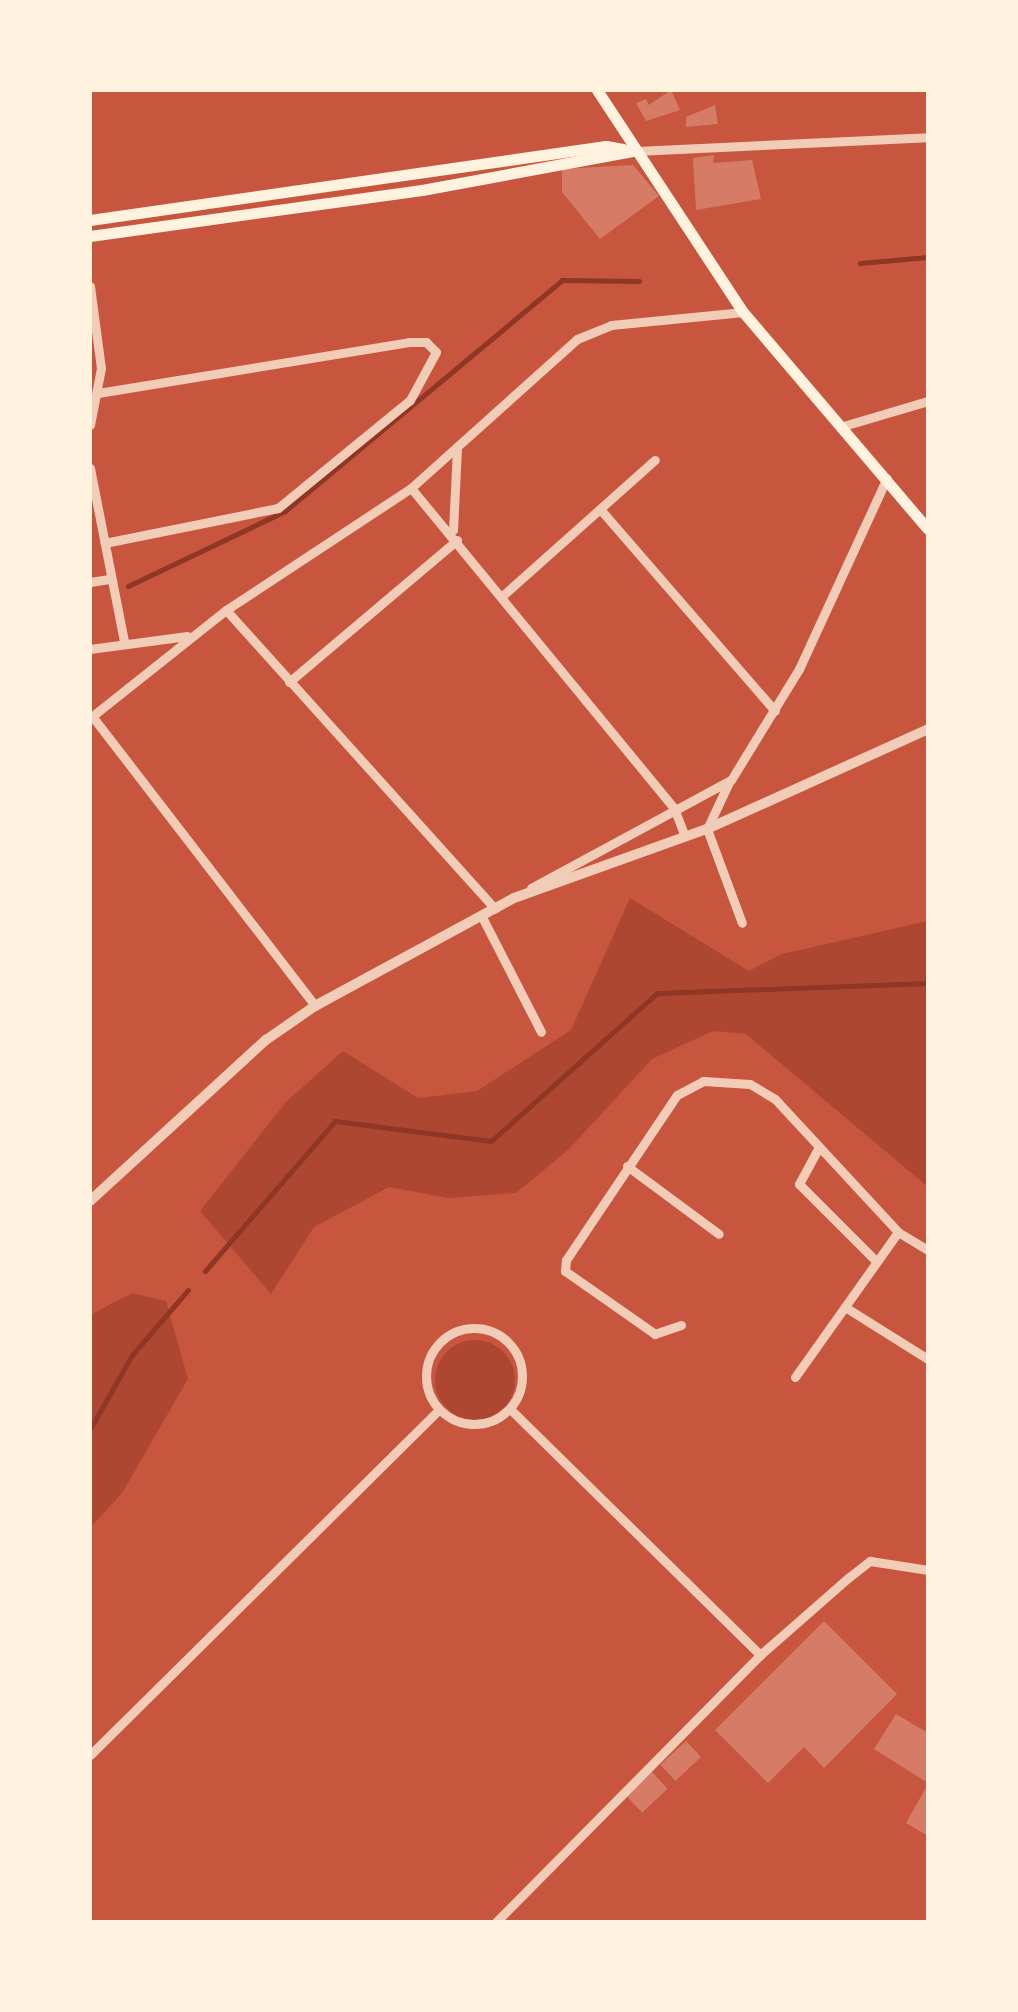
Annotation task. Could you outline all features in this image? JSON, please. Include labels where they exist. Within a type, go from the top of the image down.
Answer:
[{"type":"main road","points":[[597,90],[632,151],[744,312],[928,529]]},
{"type":"main road","points":[[90,220],[606,146],[632,151]]},
{"type":"main road","points":[[90,236],[422,190],[632,151]]},
{"type":"main road","points":[[420,174],[422,190]]},
{"type":"street","points":[[632,151],[928,137]]},
{"type":"street","points":[[90,286],[98,394],[90,425]]},
{"type":"street","points":[[316,1006],[91,717],[226,610],[411,488],[595,330],[744,312]]},
{"type":"street","points":[[98,394],[419,341],[436,352],[410,400],[278,508],[104,544]]},
{"type":"street","points":[[840,427],[928,401]]},
{"type":"street","points":[[290,682],[455,536],[457,447]]},
{"type":"street","points":[[502,597],[655,460]]},
{"type":"street","points":[[90,468],[108,579],[124,641]]},
{"type":"street","points":[[742,923],[707,829],[731,780],[775,711],[887,478]]},
{"type":"street","points":[[411,488],[455,536],[674,808],[685,836]]},
{"type":"street","points":[[600,509],[775,711]]},
{"type":"street","points":[[90,582],[108,579]]},
{"type":"street","points":[[226,610],[495,910]]},
{"type":"street","points":[[90,649],[124,641],[190,636]]},
{"type":"street","points":[[514,898],[707,829],[928,729]]},
{"type":"street","points":[[90,1201],[266,1040],[316,1006],[731,780]]},
{"type":"street","points":[[482,917],[541,1032]]},
{"type":"street","points":[[681,1325],[655,1334],[565,1271],[627,1166],[677,1095],[723,1078],[775,1100],[898,1232],[928,1250]]},
{"type":"street","points":[[819,1147],[800,1184],[876,1261]]},
{"type":"street","points":[[627,1166],[719,1234]]},
{"type":"street","points":[[796,1377],[898,1232]]},
{"type":"street","points":[[845,1307],[928,1359]]},
{"type":"street","points":[[466,1328],[496,1332],[517,1352],[523,1382],[510,1408],[475,1425],[439,1410],[426,1368],[440,1342],[466,1328]]},
{"type":"street","points":[[510,1408],[760,1655]]},
{"type":"street","points":[[90,1755],[439,1410]]},
{"type":"street","points":[[496,1922],[760,1655],[870,1561],[928,1570]]},
{"type":"shaded area","points":[[630,898],[749,971],[782,954],[928,921],[928,1187],[746,1034],[713,1031],[652,1059],[569,1149],[516,1193],[448,1198],[389,1187],[314,1227],[271,1294],[200,1211],[286,1102],[343,1051],[418,1098],[477,1091],[571,1030]]},
{"type":"shaded area","points":[[132,1293],[166,1301],[188,1379],[122,1493],[90,1528],[90,1315]]},
{"type":"shaded area","points":[[467,1340],[483,1340],[504,1351],[515,1380],[504,1409],[483,1420],[467,1420],[453,1414],[441,1402],[435,1388],[435,1372],[441,1358],[453,1346]]},
{"type":"building","points":[[671,90],[680,110],[646,121],[636,103],[646,99],[649,105]]},
{"type":"building","points":[[715,105],[718,124],[686,127],[686,117]]},
{"type":"building","points":[[714,155],[713,163],[752,160],[761,199],[696,210],[693,158]]},
{"type":"building","points":[[633,165],[659,196],[600,239],[562,192],[562,169]]},
{"type":"building","points":[[824,1621],[897,1694],[824,1768],[804,1747],[768,1783],[715,1730]]},
{"type":"building","points":[[896,1714],[928,1733],[928,1783],[874,1749]]},
{"type":"building","points":[[686,1741],[701,1757],[675,1781],[660,1765]]},
{"type":"building","points":[[652,1772],[668,1789],[642,1813],[626,1796]]},
{"type":"building","points":[[928,1784],[928,1836],[906,1823]]},
{"type":"waterway","points":[[860,263],[928,257]]},
{"type":"waterway","points":[[128,586],[285,511],[562,280],[639,281]]},
{"type":"waterway","points":[[205,1271],[335,1121],[491,1141],[657,993],[928,983]]},
{"type":"waterway","points":[[90,1429],[132,1355],[188,1290]]}]
